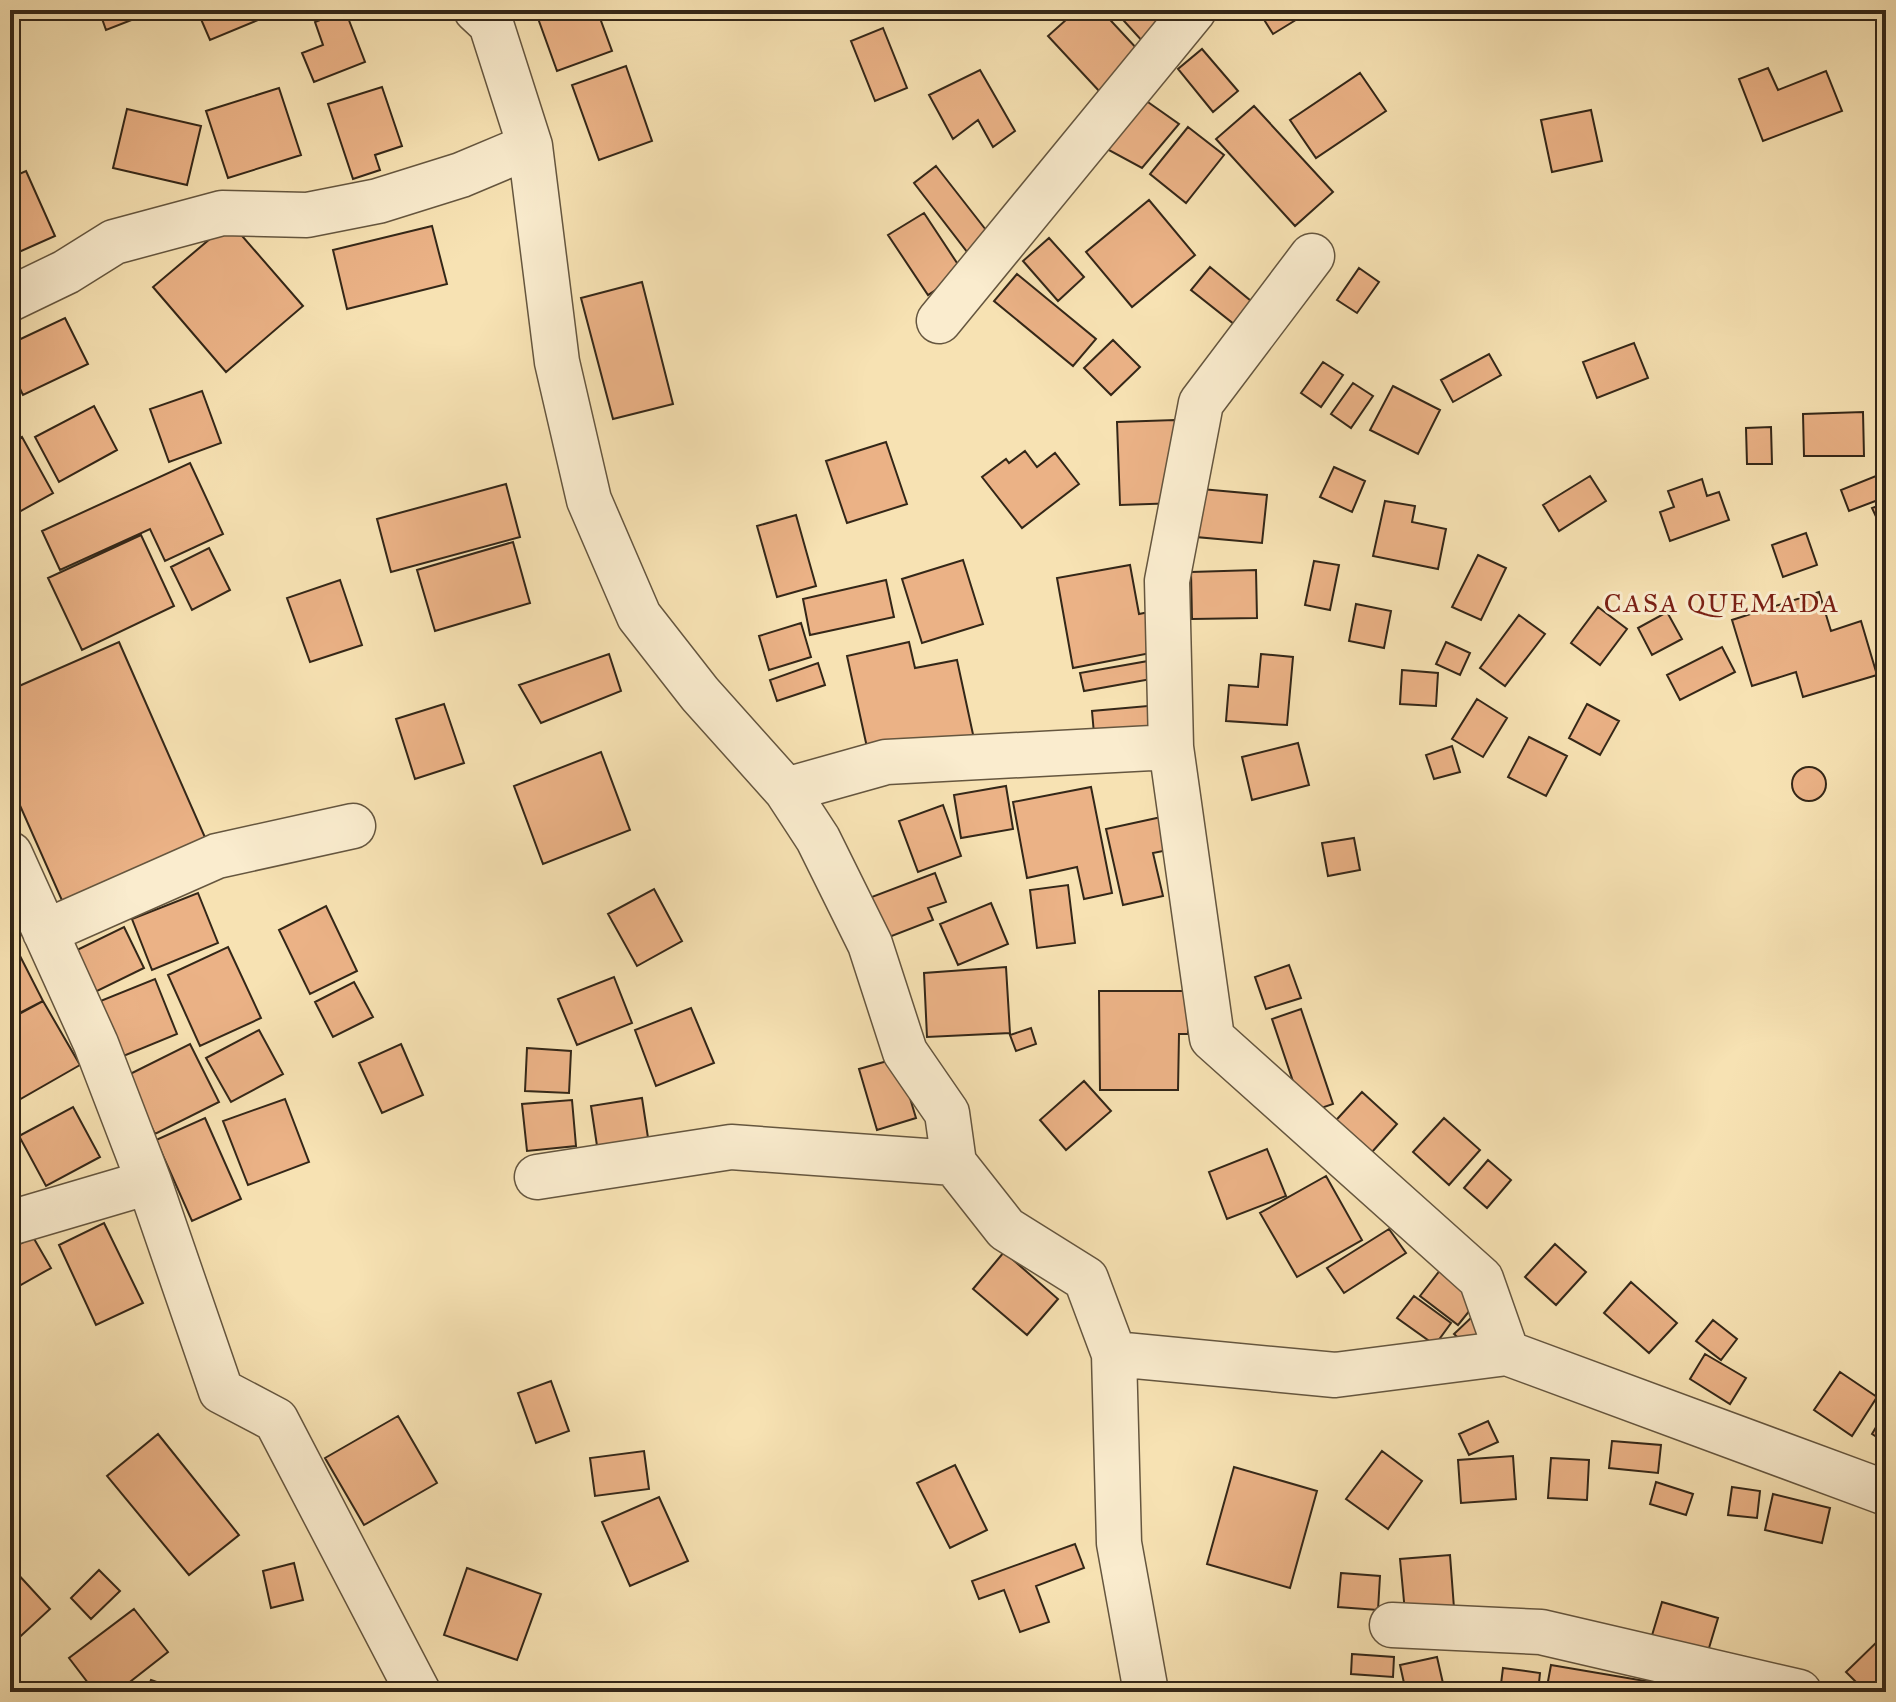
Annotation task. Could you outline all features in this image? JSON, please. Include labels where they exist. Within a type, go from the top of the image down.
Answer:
[{"type":"street","points":[[476,10],[491,24],[530,146],[557,362],[589,500],[639,616],[700,694],[786,790],[818,839],[870,944],[905,1052],[947,1113],[954,1163],[1006,1229],[1086,1279],[1114,1354],[1119,1543],[1146,1692]]},
{"type":"street","points":[[939,321],[1194,10]]},
{"type":"street","points":[[10,299],[66,272],[114,242],[222,213],[307,215],[378,201],[461,175],[530,146]]},
{"type":"street","points":[[1312,256],[1201,403],[1167,581],[1171,747],[1212,1038],[1481,1279],[1507,1353]]},
{"type":"street","points":[[786,790],[886,762],[1171,747]]},
{"type":"street","points":[[45,932],[217,856],[353,826]]},
{"type":"street","points":[[10,854],[96,1044],[149,1182],[221,1391],[276,1420],[418,1692]]},
{"type":"street","points":[[537,1177],[731,1147],[954,1163]]},
{"type":"street","points":[[10,1223],[149,1182]]},
{"type":"street","points":[[1114,1354],[1335,1375],[1507,1353],[1886,1493]]},
{"type":"street","points":[[1392,1625],[1541,1632],[1799,1692]]},
{"type":"building","points":[[99,10],[152,10],[152,12],[106,30]]},
{"type":"building","points":[[197,10],[260,10],[263,18],[210,40]]},
{"type":"building","points":[[345,10],[365,62],[314,82],[302,53],[323,45],[315,22]]},
{"type":"building","points":[[535,10],[597,10],[612,51],[557,71]]},
{"type":"building","points":[[1077,10],[1101,10],[1139,51],[1100,92],[1048,36]]},
{"type":"building","points":[[1114,10],[1171,10],[1144,43]]},
{"type":"building","points":[[1258,10],[1312,10],[1273,34]]},
{"type":"building","points":[[883,28],[907,88],[875,101],[851,41]]},
{"type":"building","points":[[1202,49],[1238,91],[1213,112],[1178,69]]},
{"type":"building","points":[[626,66],[652,141],[599,160],[572,85]]},
{"type":"building","points":[[1768,68],[1778,90],[1826,71],[1842,111],[1763,141],[1739,79]]},
{"type":"building","points":[[980,70],[1015,131],[993,147],[978,120],[953,139],[929,95]]},
{"type":"building","points":[[1360,73],[1386,111],[1316,158],[1290,120]]},
{"type":"building","points":[[382,87],[402,146],[375,155],[380,170],[353,179],[328,104]]},
{"type":"building","points":[[279,88],[301,155],[228,178],[206,111]]},
{"type":"building","points":[[1145,100],[1179,124],[1142,168],[1105,148]]},
{"type":"building","points":[[1254,106],[1333,192],[1295,226],[1216,139]]},
{"type":"building","points":[[127,109],[201,126],[187,185],[113,168]]},
{"type":"building","points":[[1591,110],[1602,161],[1552,172],[1541,120]]},
{"type":"building","points":[[1188,127],[1224,155],[1186,203],[1150,174]]},
{"type":"building","points":[[936,166],[993,239],[971,257],[914,183]]},
{"type":"building","points":[[26,171],[55,236],[10,256],[10,178]]},
{"type":"building","points":[[1149,200],[1195,255],[1132,307],[1086,252]]},
{"type":"building","points":[[924,213],[963,272],[928,295],[888,235]]},
{"type":"building","points":[[230,222],[303,306],[226,372],[153,287]]},
{"type":"building","points":[[432,226],[447,284],[347,309],[333,250]]},
{"type":"building","points":[[1049,238],[1084,277],[1058,301],[1023,261]]},
{"type":"building","points":[[1210,267],[1257,306],[1239,328],[1191,290]]},
{"type":"building","points":[[1359,268],[1379,282],[1357,313],[1337,300]]},
{"type":"building","points":[[1017,274],[1096,339],[1073,366],[994,301]]},
{"type":"building","points":[[642,282],[673,404],[613,419],[581,298]]},
{"type":"building","points":[[65,318],[88,364],[23,395],[10,368],[10,344]]},
{"type":"building","points":[[1113,340],[1140,367],[1111,395],[1084,368]]},
{"type":"building","points":[[1634,343],[1648,378],[1597,398],[1583,362]]},
{"type":"building","points":[[1489,354],[1501,375],[1453,402],[1441,380]]},
{"type":"building","points":[[1323,362],[1343,375],[1321,407],[1301,393]]},
{"type":"building","points":[[1353,383],[1373,396],[1351,428],[1331,414]]},
{"type":"building","points":[[1393,386],[1440,410],[1418,454],[1370,430]]},
{"type":"building","points":[[202,391],[221,443],[169,462],[150,409]]},
{"type":"building","points":[[94,406],[117,450],[59,482],[35,437]]},
{"type":"building","points":[[1863,412],[1864,456],[1804,456],[1803,414]]},
{"type":"building","points":[[1175,420],[1179,503],[1120,505],[1117,422]]},
{"type":"building","points":[[1771,427],[1772,464],[1747,464],[1746,428]]},
{"type":"building","points":[[22,437],[53,493],[10,517],[10,444]]},
{"type":"building","points":[[886,442],[907,504],[847,523],[826,461]]},
{"type":"building","points":[[1025,451],[1037,467],[1055,453],[1079,484],[1022,528],[982,477],[1006,459],[1009,463]]},
{"type":"building","points":[[190,463],[223,534],[165,561],[150,529],[60,570],[42,531]]},
{"type":"building","points":[[1334,467],[1365,481],[1352,512],[1320,497]]},
{"type":"building","points":[[1886,472],[1886,497],[1849,511],[1841,490]]},
{"type":"building","points":[[1590,476],[1606,501],[1559,531],[1543,505]]},
{"type":"building","points":[[1702,479],[1707,496],[1719,492],[1729,520],[1670,541],[1660,512],[1674,507],[1668,491]]},
{"type":"building","points":[[506,484],[520,537],[391,572],[377,519]]},
{"type":"building","points":[[1201,489],[1267,495],[1262,543],[1196,537]]},
{"type":"building","points":[[1385,501],[1415,506],[1412,522],[1446,529],[1438,569],[1373,556]]},
{"type":"building","points":[[1886,503],[1886,517],[1878,521],[1872,508]]},
{"type":"building","points":[[796,515],[816,586],[777,597],[757,526]]},
{"type":"building","points":[[1806,533],[1817,565],[1783,577],[1772,545]]},
{"type":"building","points":[[141,535],[174,606],[82,650],[48,578]]},
{"type":"building","points":[[513,542],[530,603],[435,631],[417,570]]},
{"type":"building","points":[[209,548],[230,590],[192,610],[171,567]]},
{"type":"building","points":[[1478,555],[1506,568],[1481,620],[1452,607]]},
{"type":"building","points":[[963,560],[983,624],[922,643],[902,579]]},
{"type":"building","points":[[1314,561],[1339,565],[1330,610],[1305,605]]},
{"type":"building","points":[[1130,565],[1139,614],[1154,611],[1161,651],[1073,668],[1057,578]]},
{"type":"building","points":[[1256,570],[1257,618],[1192,619],[1191,572]]},
{"type":"building","points":[[340,580],[362,645],[310,662],[287,598]]},
{"type":"building","points":[[886,580],[894,617],[810,635],[803,599]]},
{"type":"building","points":[[1819,592],[1831,631],[1861,621],[1877,675],[1803,697],[1796,672],[1752,686],[1732,620]]},
{"type":"building","points":[[1356,604],[1391,611],[1384,648],[1349,641]]},
{"type":"building","points":[[1598,607],[1627,629],[1600,665],[1571,643]]},
{"type":"building","points":[[1667,612],[1682,639],[1652,655],[1638,628]]},
{"type":"building","points":[[1519,615],[1545,634],[1505,686],[1480,668]]},
{"type":"building","points":[[801,623],[811,657],[769,670],[759,636]]},
{"type":"building","points":[[119,642],[211,851],[68,914],[10,783],[10,690]]},
{"type":"building","points":[[909,642],[915,668],[957,660],[974,739],[870,761],[847,656]]},
{"type":"building","points":[[1446,642],[1470,653],[1460,675],[1436,664]]},
{"type":"building","points":[[1722,647],[1735,672],[1680,700],[1667,675]]},
{"type":"building","points":[[609,654],[621,691],[541,723],[519,685]]},
{"type":"building","points":[[1261,654],[1293,657],[1287,725],[1226,721],[1229,685],[1258,687]]},
{"type":"building","points":[[1165,658],[1168,676],[1084,691],[1080,673]]},
{"type":"building","points":[[818,663],[825,685],[777,701],[770,680]]},
{"type":"building","points":[[1402,670],[1438,673],[1436,706],[1400,704]]},
{"type":"building","points":[[1477,699],[1507,718],[1483,757],[1452,739]]},
{"type":"building","points":[[444,704],[464,763],[415,779],[396,719]]},
{"type":"building","points":[[1587,704],[1619,721],[1600,755],[1569,738]]},
{"type":"building","points":[[1159,705],[1161,728],[1094,734],[1092,711]]},
{"type":"building","points":[[1529,737],[1567,756],[1546,796],[1508,777]]},
{"type":"building","points":[[1298,743],[1309,785],[1252,800],[1242,757]]},
{"type":"building","points":[[1452,746],[1460,772],[1434,779],[1426,755]]},
{"type":"building","points":[[601,752],[630,830],[543,864],[514,786]]},
{"type":"building","points":[[1809,767],[1821,772],[1826,784],[1821,796],[1809,801],[1797,796],[1792,784],[1797,772]]},
{"type":"building","points":[[1006,786],[1013,829],[961,838],[954,795]]},
{"type":"building","points":[[1091,787],[1112,893],[1084,899],[1077,867],[1027,878],[1013,802]]},
{"type":"building","points":[[943,805],[961,856],[918,872],[899,821]]},
{"type":"building","points":[[1166,816],[1173,849],[1153,853],[1163,896],[1123,905],[1106,829]]},
{"type":"building","points":[[1354,838],[1360,870],[1328,876],[1322,843]]},
{"type":"building","points":[[935,873],[946,902],[928,908],[933,920],[884,939],[869,898]]},
{"type":"building","points":[[1068,885],[1075,943],[1037,948],[1030,890]]},
{"type":"building","points":[[654,889],[682,941],[637,966],[608,914]]},
{"type":"building","points":[[198,893],[218,943],[152,970],[132,919]]},
{"type":"building","points":[[991,903],[1008,944],[958,965],[940,924]]},
{"type":"building","points":[[326,906],[357,971],[310,994],[279,930]]},
{"type":"building","points":[[10,909],[23,934],[10,942]]},
{"type":"building","points":[[124,927],[144,968],[93,993],[73,952]]},
{"type":"building","points":[[228,947],[261,1018],[200,1046],[168,975]]},
{"type":"building","points":[[19,954],[43,1001],[10,1018],[10,959]]},
{"type":"building","points":[[1289,965],[1301,998],[1266,1009],[1255,977]]},
{"type":"building","points":[[1006,967],[1010,1033],[927,1037],[924,973]]},
{"type":"building","points":[[614,977],[632,1023],[577,1045],[558,999]]},
{"type":"building","points":[[155,979],[177,1034],[121,1057],[98,1002]]},
{"type":"building","points":[[354,982],[373,1017],[333,1037],[315,1002]]},
{"type":"building","points":[[1099,991],[1188,991],[1188,1034],[1179,1034],[1178,1090],[1100,1090]]},
{"type":"building","points":[[43,1001],[80,1065],[10,1105],[10,1019]]},
{"type":"building","points":[[691,1008],[714,1063],[656,1086],[635,1030]]},
{"type":"building","points":[[1301,1009],[1333,1104],[1304,1114],[1272,1019]]},
{"type":"building","points":[[1031,1028],[1036,1044],[1016,1051],[1010,1035]]},
{"type":"building","points":[[259,1030],[283,1074],[231,1102],[206,1058]]},
{"type":"building","points":[[190,1044],[219,1102],[155,1134],[126,1076]]},
{"type":"building","points":[[401,1044],[423,1095],[382,1113],[359,1063]]},
{"type":"building","points":[[527,1048],[571,1051],[569,1093],[525,1091]]},
{"type":"building","points":[[898,1058],[916,1118],[877,1130],[859,1069]]},
{"type":"building","points":[[1084,1081],[1111,1111],[1066,1150],[1040,1120]]},
{"type":"building","points":[[1362,1092],[1397,1124],[1364,1161],[1328,1129]]},
{"type":"building","points":[[642,1098],[650,1151],[599,1159],[591,1106]]},
{"type":"building","points":[[285,1099],[309,1162],[248,1185],[223,1121]]},
{"type":"building","points":[[572,1100],[576,1146],[527,1151],[522,1104]]},
{"type":"building","points":[[73,1107],[100,1157],[46,1186],[19,1136]]},
{"type":"building","points":[[205,1118],[241,1199],[192,1221],[156,1140]]},
{"type":"building","points":[[1444,1118],[1480,1150],[1449,1185],[1413,1152]]},
{"type":"building","points":[[1267,1149],[1286,1196],[1227,1219],[1209,1172]]},
{"type":"building","points":[[1488,1160],[1511,1180],[1487,1208],[1464,1188]]},
{"type":"building","points":[[1326,1176],[1362,1240],[1297,1277],[1260,1213]]},
{"type":"building","points":[[104,1223],[143,1303],[96,1325],[59,1245]]},
{"type":"building","points":[[1389,1229],[1406,1253],[1344,1293],[1327,1268]]},
{"type":"building","points":[[33,1237],[51,1268],[10,1291],[10,1249]]},
{"type":"building","points":[[1555,1244],[1586,1272],[1556,1305],[1525,1277]]},
{"type":"building","points":[[1004,1252],[1058,1299],[1027,1335],[973,1289]]},
{"type":"building","points":[[1441,1269],[1479,1299],[1458,1325],[1420,1296]]},
{"type":"building","points":[[1631,1282],[1677,1323],[1649,1353],[1604,1313]]},
{"type":"building","points":[[1414,1296],[1451,1323],[1435,1345],[1397,1318]]},
{"type":"building","points":[[1475,1314],[1493,1330],[1473,1351],[1454,1334]]},
{"type":"building","points":[[1713,1320],[1737,1339],[1721,1360],[1696,1341]]},
{"type":"building","points":[[1705,1354],[1746,1378],[1730,1404],[1690,1379]]},
{"type":"building","points":[[1840,1372],[1877,1397],[1852,1436],[1814,1410]]},
{"type":"building","points":[[551,1381],[569,1431],[536,1443],[518,1393]]},
{"type":"building","points":[[1886,1413],[1886,1443],[1872,1434]]},
{"type":"building","points":[[398,1416],[437,1483],[364,1525],[325,1458]]},
{"type":"building","points":[[1488,1421],[1498,1442],[1469,1455],[1459,1434]]},
{"type":"building","points":[[158,1434],[239,1535],[189,1575],[107,1476]]},
{"type":"building","points":[[1612,1441],[1661,1445],[1658,1473],[1609,1468]]},
{"type":"building","points":[[644,1451],[649,1489],[595,1496],[590,1458]]},
{"type":"building","points":[[1382,1451],[1422,1481],[1388,1529],[1346,1499]]},
{"type":"building","points":[[1513,1456],[1516,1499],[1461,1503],[1458,1460]]},
{"type":"building","points":[[1551,1458],[1589,1460],[1587,1500],[1548,1498]]},
{"type":"building","points":[[955,1465],[987,1530],[950,1548],[917,1483]]},
{"type":"building","points":[[1234,1467],[1317,1491],[1290,1588],[1207,1564]]},
{"type":"building","points":[[1656,1482],[1693,1494],[1686,1515],[1650,1504]]},
{"type":"building","points":[[1732,1487],[1760,1491],[1757,1518],[1728,1515]]},
{"type":"building","points":[[1773,1494],[1830,1508],[1822,1543],[1765,1530]]},
{"type":"building","points":[[659,1497],[688,1561],[630,1586],[602,1522]]},
{"type":"building","points":[[1075,1544],[1084,1568],[1036,1586],[1049,1622],[1020,1632],[1004,1590],[979,1599],[972,1581]]},
{"type":"building","points":[[1450,1555],[1454,1608],[1405,1612],[1400,1559]]},
{"type":"building","points":[[294,1563],[303,1600],[271,1608],[263,1571]]},
{"type":"building","points":[[467,1568],[541,1594],[517,1660],[444,1635]]},
{"type":"building","points":[[99,1570],[120,1591],[91,1619],[71,1598]]},
{"type":"building","points":[[15,1571],[50,1609],[10,1646],[10,1576]]},
{"type":"building","points":[[1341,1573],[1380,1576],[1378,1610],[1338,1607]]},
{"type":"building","points":[[1662,1602],[1718,1618],[1706,1658],[1650,1642]]},
{"type":"building","points":[[134,1609],[168,1652],[117,1692],[95,1692],[69,1658]]},
{"type":"building","points":[[1886,1633],[1886,1692],[1866,1692],[1846,1672]]},
{"type":"building","points":[[1352,1654],[1394,1657],[1393,1677],[1351,1674]]},
{"type":"building","points":[[1437,1657],[1445,1692],[1406,1692],[1400,1665]]},
{"type":"building","points":[[1551,1665],[1657,1683],[1655,1692],[1546,1692]]},
{"type":"building","points":[[1503,1668],[1540,1673],[1538,1692],[1500,1692]]},
{"type":"building","points":[[151,1680],[185,1692],[146,1692]]},
{"type":"district","name":"CASA QUEMADA","points":[[1722,603]]}]
